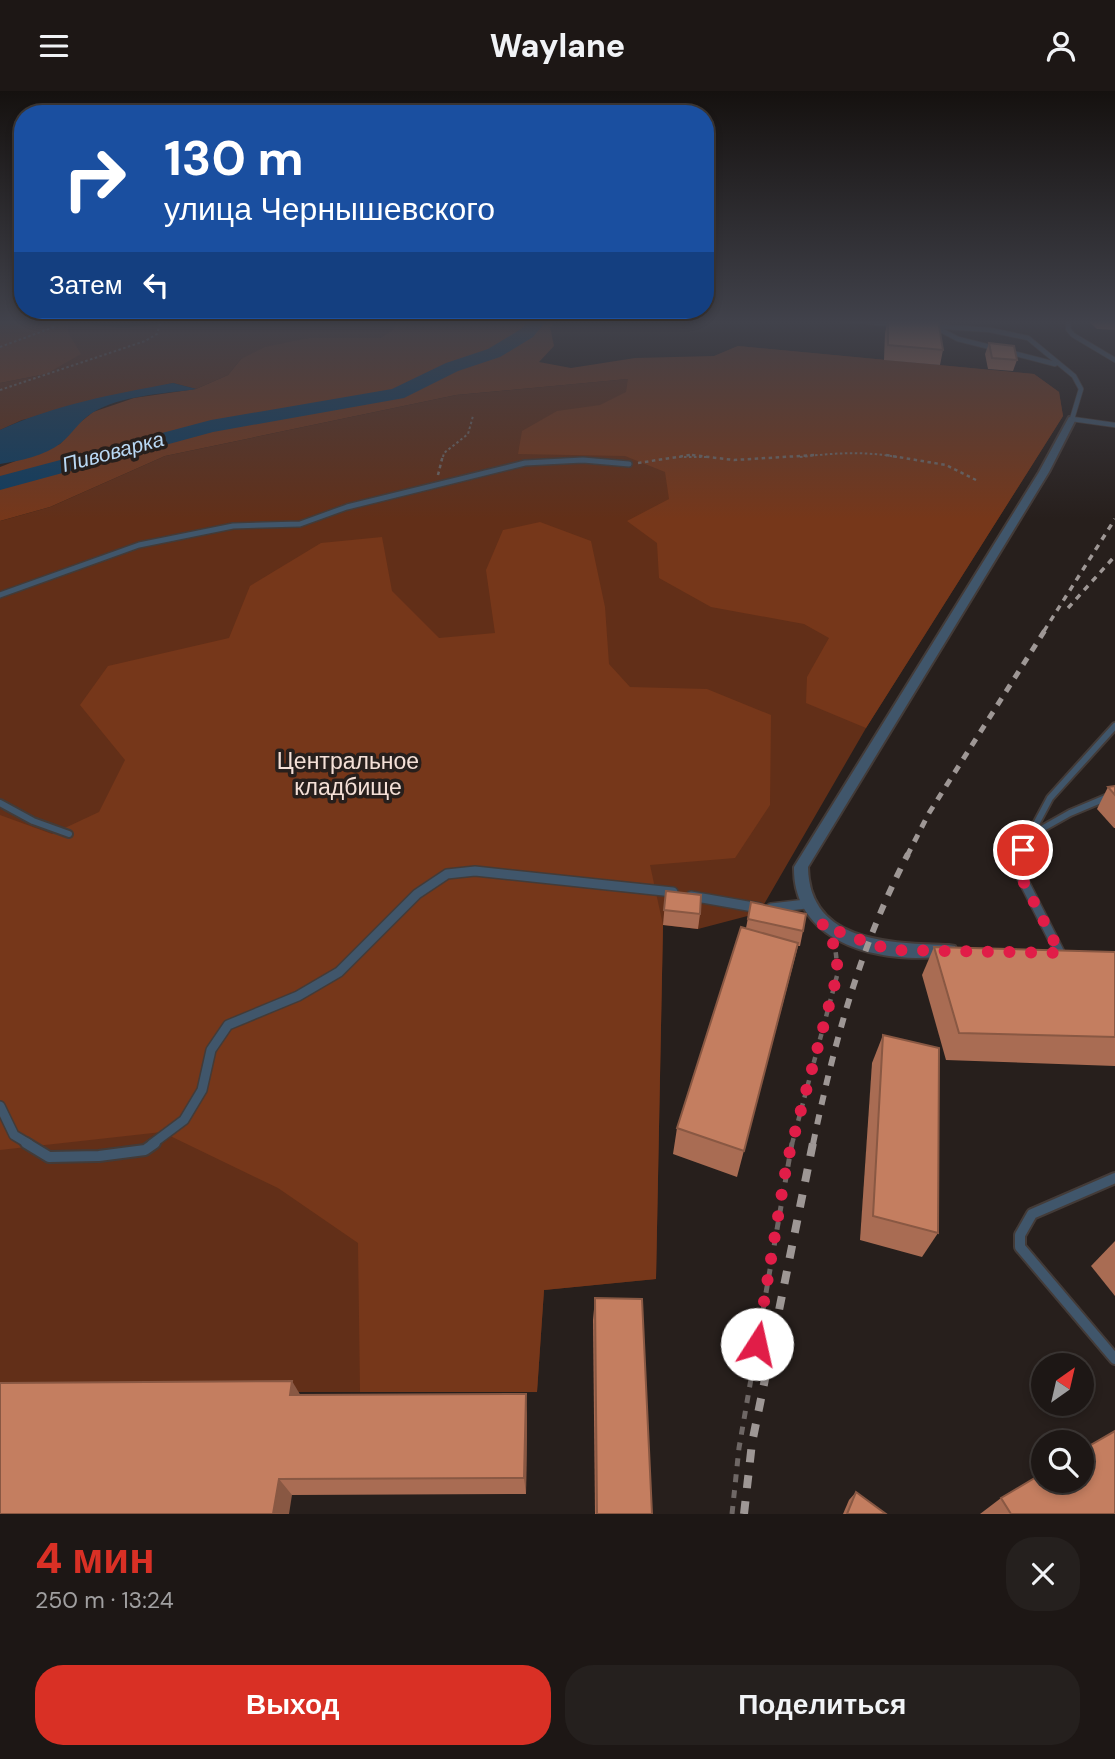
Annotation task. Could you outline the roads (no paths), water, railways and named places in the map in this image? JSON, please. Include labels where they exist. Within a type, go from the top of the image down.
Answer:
[{"type":"street","points":[[969,951],[891,950],[848,936],[822,923],[806,904],[798,885],[801,867],[1044,472],[1072,419]]},
{"type":"lane","points":[[1080,386],[1072,419],[1115,425]]},
{"type":"lane","points":[[0,595],[139,545],[233,526],[300,524],[347,507],[536,462],[583,460],[629,464]]},
{"type":"lane","points":[[1060,953],[1015,865],[1050,798],[1115,726]]},
{"type":"lane","points":[[1030,835],[1070,813],[1115,794]]},
{"type":"lane","points":[[0,803],[33,821],[69,834]]},
{"type":"lane","points":[[0,1106],[14,1135],[49,1157],[99,1156],[145,1150],[184,1120],[202,1090],[211,1051],[228,1025],[298,996],[339,972],[417,894],[447,874],[475,871],[636,886],[760,908],[806,904]]},
{"type":"lane","points":[[1115,1178],[1032,1214],[1020,1235],[1020,1247],[1115,1359]]},
{"type":"water","points":[[156,386],[196,389],[116,402],[87,416],[55,448],[32,457],[0,464],[0,430],[63,407]]},
{"type":"waterway","name":"Пивоварка","points":[[0,483],[211,426],[397,394],[412,386]]},
{"type":"railway","points":[[1044,631],[1115,519]]},
{"type":"railway","points":[[1068,608],[1115,556]]},
{"type":"railway","points":[[908,855],[929,813],[1045,630]]},
{"type":"railway","points":[[813,1144],[850,996],[876,924],[908,855]]},
{"type":"railway","points":[[744,1514],[752,1443],[813,1143]]},
{"type":"park label","name":"Центральное кладбище","points":[[348,774]]}]
